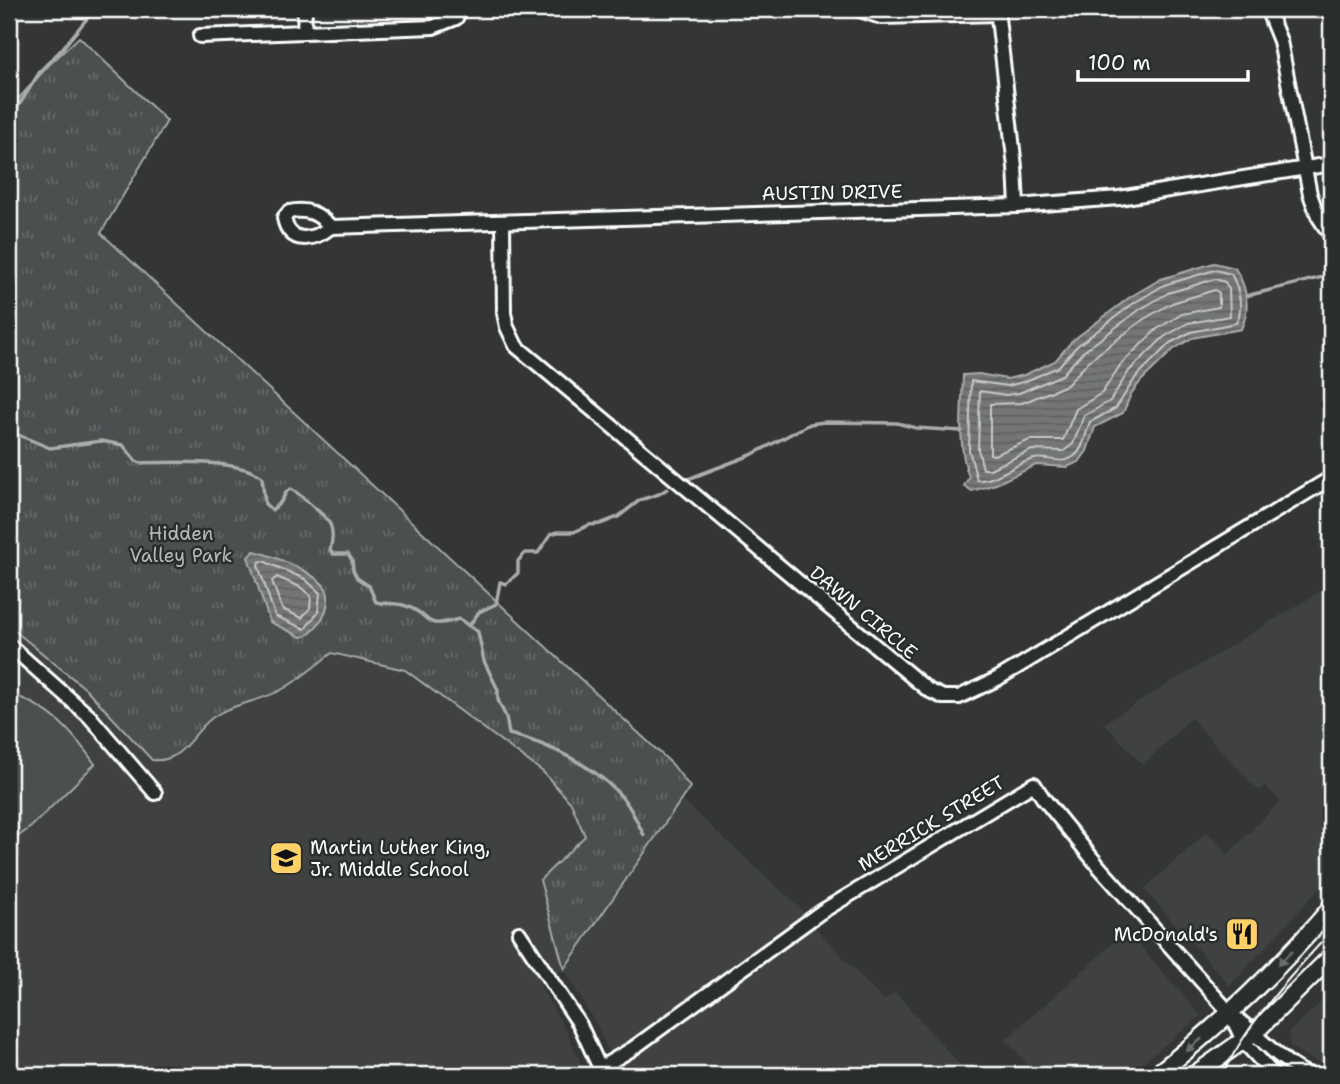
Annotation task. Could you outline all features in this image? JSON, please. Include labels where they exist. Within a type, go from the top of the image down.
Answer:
[{"type":"main road","points":[[1156,1075],[1258,987],[1331,908]]},
{"type":"main road","points":[[1194,1075],[1249,1037],[1331,957]]},
{"type":"street","points":[[304,9],[304,32]]},
{"type":"street","points":[[200,36],[433,27],[456,18],[461,9]]},
{"type":"street","points":[[857,9],[881,17],[997,11],[1017,206]]},
{"type":"street","points":[[1267,9],[1283,54],[1310,194],[1318,216],[1331,236]]},
{"type":"street","name":"AUSTIN DRIVE","points":[[331,227],[1017,206],[1119,198],[1331,164]]},
{"type":"street","name":"DAWN CIRCLE","points":[[503,222],[504,313],[516,346],[856,632],[928,690],[943,697],[966,695],[997,679],[1331,478]]},
{"type":"street","points":[[9,645],[90,717],[155,793]]},
{"type":"street","name":"MERRICK STREET","points":[[601,1072],[821,912],[1034,784],[1043,799],[1109,877],[1230,1013]]},
{"type":"street","points":[[519,933],[580,1025],[601,1072]]},
{"type":"street","points":[[1230,1013],[1274,1075]]},
{"type":"street","points":[[1249,1037],[1309,1075]]},
{"type":"shaded area","points":[[1331,585],[1331,876],[1230,986],[1144,889],[1207,832],[1228,854],[1280,801],[1265,785],[1259,791],[1191,718],[1143,765],[1104,723]]},
{"type":"shaded area","name":"Martin Luther King, Jr. Middle School","points":[[9,626],[87,690],[152,760],[183,750],[212,718],[281,690],[332,653],[405,670],[543,772],[571,803],[585,835],[564,968],[681,799],[799,907],[884,1001],[895,992],[969,1075],[619,1075],[597,1026],[564,969],[540,986],[567,1033],[586,1075],[9,1075]]},
{"type":"shaded area","points":[[1127,931],[1201,1016],[1127,1075],[1020,1075],[1029,1066],[1006,1039]]},
{"type":"shaded area","points":[[1331,993],[1331,1065],[1320,1063],[1290,1047],[1289,1032]]},
{"type":"green space","name":"Hidden Valley Park","points":[[79,37],[167,121],[101,233],[672,764],[690,787],[564,969],[540,880],[585,836],[571,803],[543,772],[405,670],[332,653],[283,689],[228,709],[212,718],[179,753],[163,760],[152,760],[87,690],[9,626],[9,109]]},
{"type":"green space","points":[[9,693],[37,706],[58,721],[95,764],[31,827],[9,843]]},
{"type":"water","points":[[1214,263],[1235,268],[1242,283],[1247,305],[1241,329],[1192,338],[1174,349],[1141,381],[1131,394],[1123,413],[1095,427],[1087,451],[1079,462],[1067,467],[1036,465],[996,484],[972,491],[964,486],[969,477],[962,440],[963,375],[979,374],[1007,379],[1024,375],[1055,361],[1072,341],[1130,297],[1161,279]]},
{"type":"water","points":[[254,551],[304,571],[326,589],[328,601],[325,613],[308,635],[301,637],[270,622],[248,557]]},
{"type":"waterway","points":[[9,121],[41,70],[95,9]]},
{"type":"waterway","points":[[1246,296],[1331,275]]},
{"type":"waterway","points":[[688,479],[751,455],[810,424],[897,423],[916,428],[962,431]]},
{"type":"waterway","points":[[9,434],[16,434],[50,448],[101,441],[123,445],[136,461],[141,463],[221,464],[251,471],[262,477],[265,504],[272,510],[291,489],[326,518],[332,534],[330,550],[333,554],[348,554],[357,578],[369,586],[376,602],[403,605],[432,622],[459,619],[478,632],[484,661],[498,690],[498,700],[506,717],[509,734],[557,751],[602,778],[625,801],[644,835]]},
{"type":"waterway","points":[[469,626],[479,612],[496,604],[500,582],[506,584],[518,573],[518,561],[525,553],[538,553],[551,534],[574,532],[589,525],[600,524],[618,517],[640,500],[667,489]]},
{"type":"tram line","points":[[1222,1075],[1258,1018],[1331,932]]},
{"type":"place","name":"Martin Luther King, Jr. Middle School","points":[[286,858]]},
{"type":"place","name":"McDonald's","points":[[1242,934]]}]
